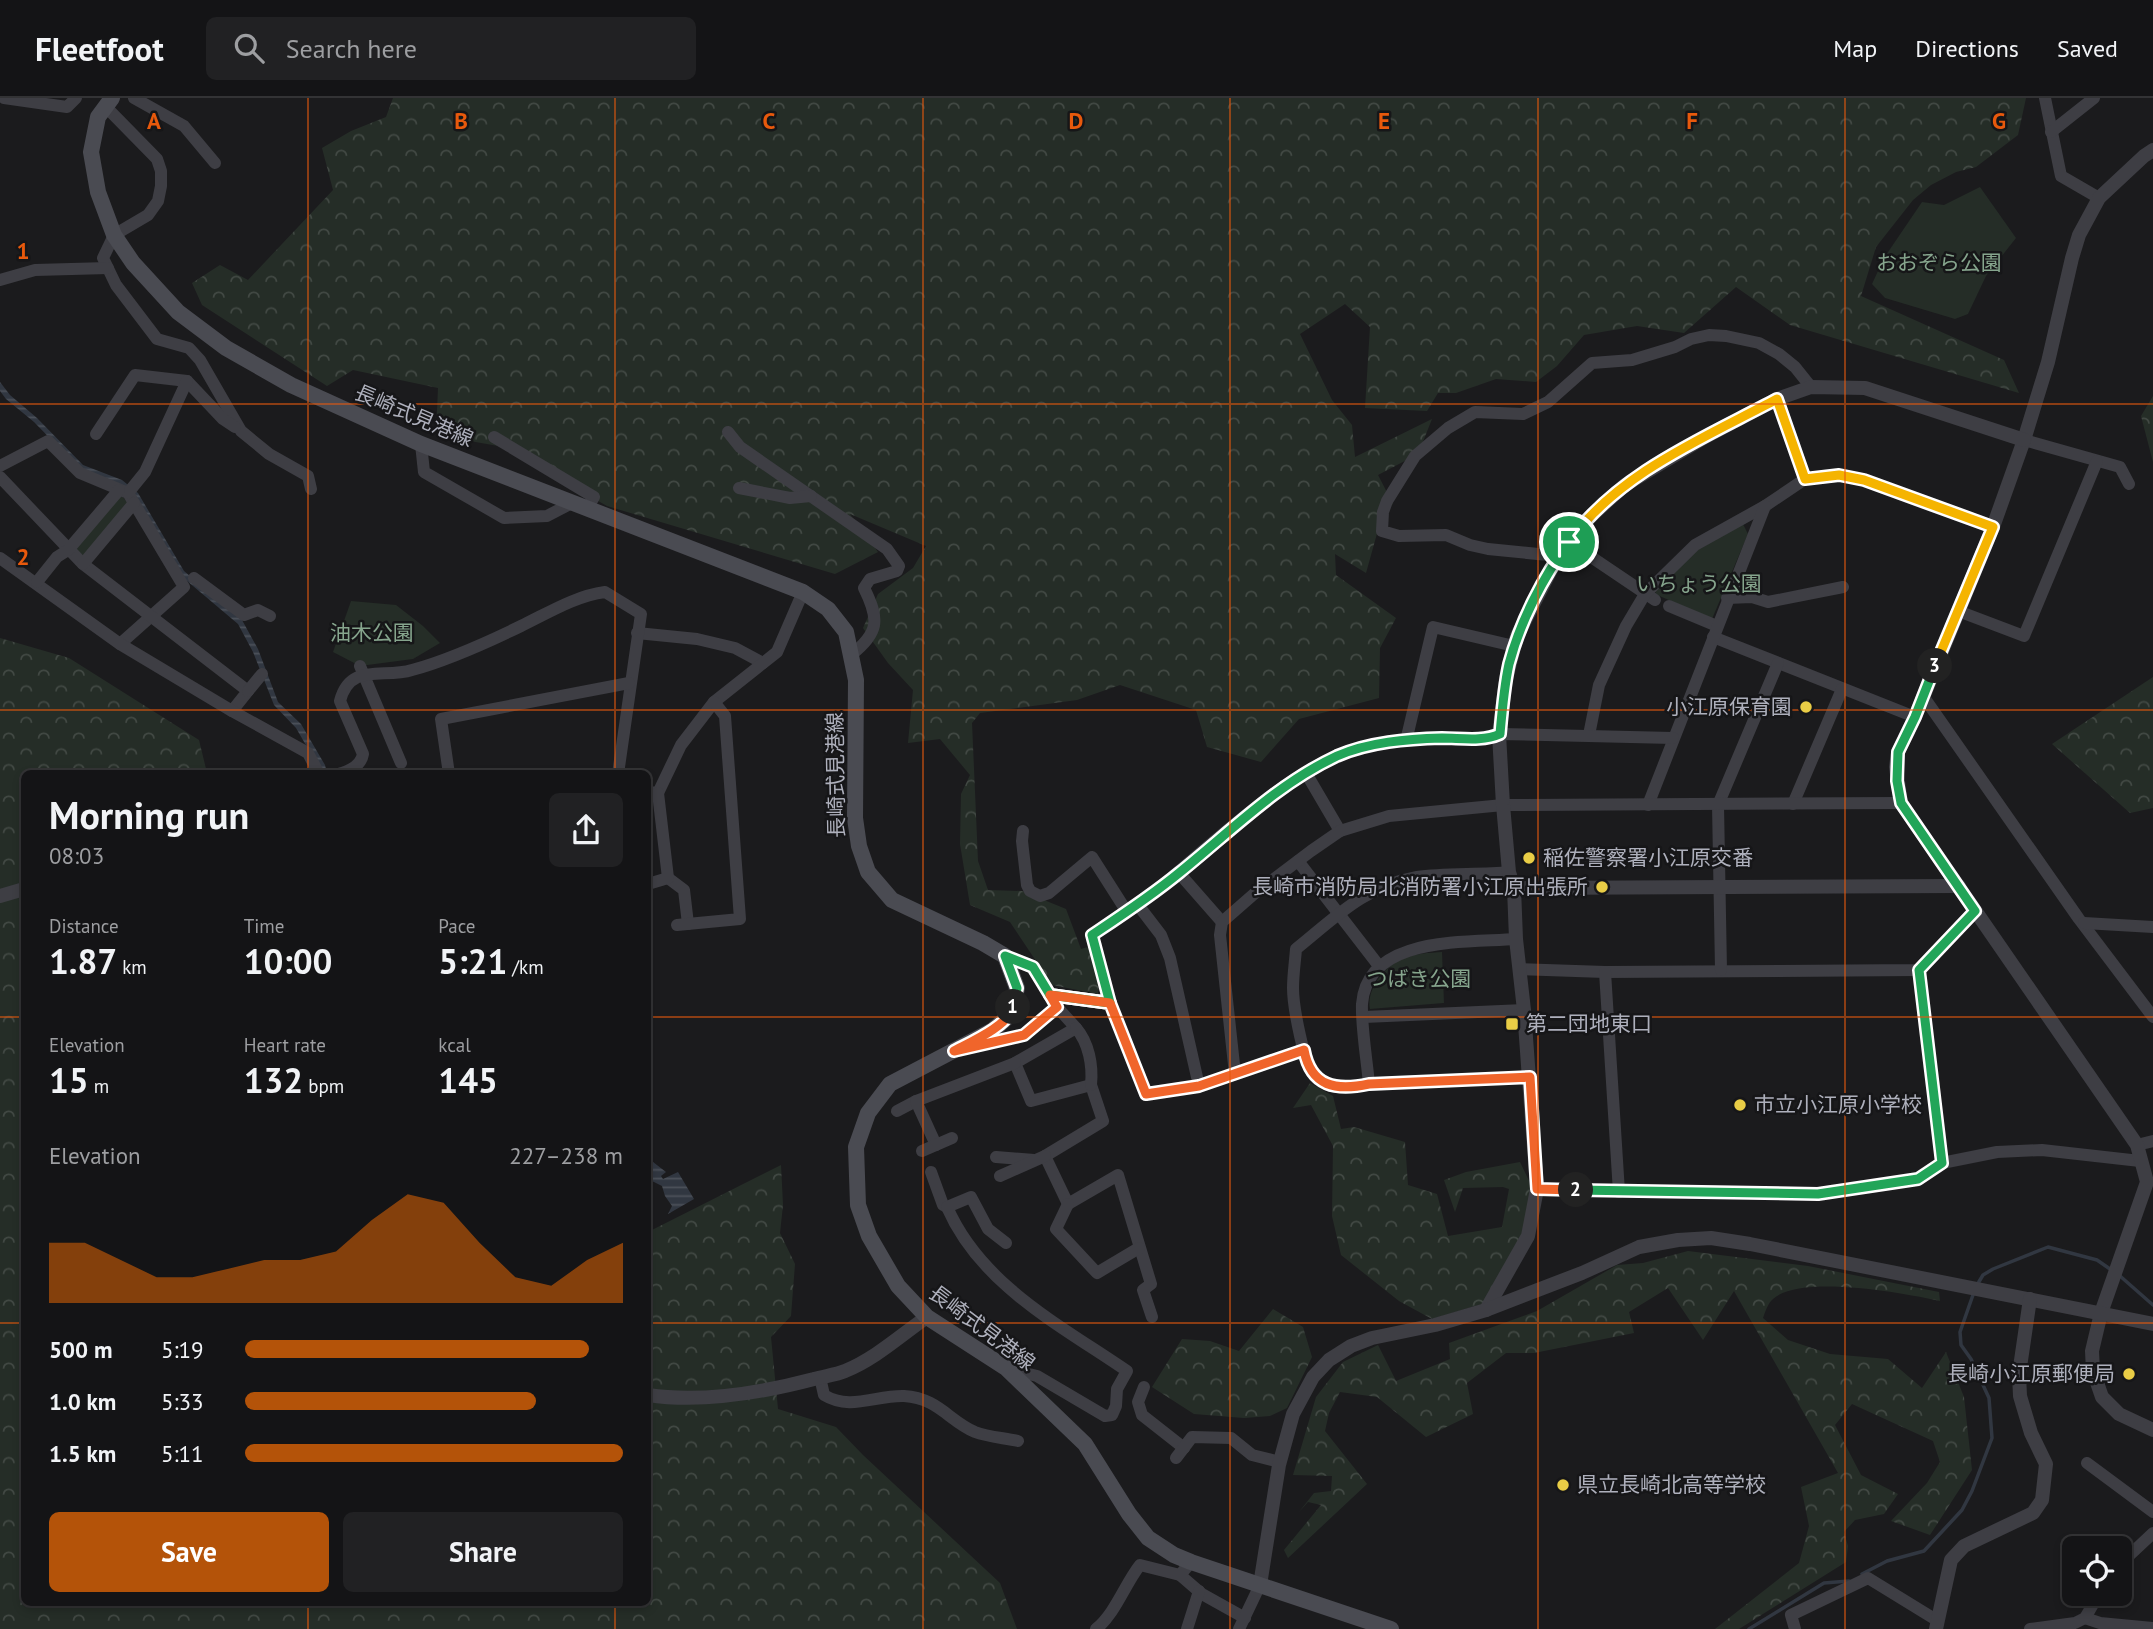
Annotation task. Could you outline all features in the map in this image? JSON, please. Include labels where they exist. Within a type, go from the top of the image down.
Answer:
[{"type":"main road","name":"長崎式見港線","points":[[109,103],[99,117],[91,152],[98,192],[114,235],[133,263],[178,312],[226,348],[291,386],[421,444],[803,593],[828,609],[846,632],[856,680],[855,818],[859,846],[868,872],[892,900],[1005,956],[1017,988],[1011,1014],[993,1030],[890,1084],[868,1113],[856,1147],[858,1205],[870,1236],[898,1286],[927,1317],[1006,1368],[1085,1444],[1129,1514],[1148,1538],[1174,1555],[1191,1562],[1391,1629]]},
{"type":"street","points":[[4,98],[67,107],[76,98]]},
{"type":"street","points":[[134,98],[184,126],[215,163]]},
{"type":"street","points":[[2045,98],[2061,176],[2099,198]]},
{"type":"street","points":[[2051,132],[2094,98]]},
{"type":"street","points":[[109,103],[157,159],[161,171],[158,201],[148,215],[114,235],[103,258],[116,285],[157,339],[189,348],[201,359],[241,432]]},
{"type":"street","points":[[2153,150],[2135,163],[2099,198],[2080,235],[2071,258],[2048,362],[2024,440],[1993,527],[1898,752],[1896,767],[1901,803],[2137,1145],[2140,1161],[2150,1179],[2101,1313],[2092,1351],[2093,1371],[2102,1397],[2119,1414],[2153,1430]]},
{"type":"street","points":[[0,280],[35,270],[108,268]]},
{"type":"street","points":[[1558,556],[1488,550],[1446,535],[1399,536],[1381,531],[1383,512],[1415,456],[1448,428],[1475,412],[1523,414],[1548,402],[1592,363],[1632,360],[1675,347],[1691,339],[1709,335],[1726,336],[1759,343],[1779,354],[1795,367],[1811,387]]},
{"type":"street","points":[[96,434],[135,375],[187,381],[223,419],[270,454],[308,476],[312,489]]},
{"type":"street","points":[[83,564],[145,472],[187,381]]},
{"type":"street","points":[[1486,1310],[1528,1236],[1537,1189],[1514,888],[1509,872],[1503,805],[1500,734],[1506,679],[1514,646],[1534,603],[1558,556],[1580,526],[1625,485],[1649,469],[1777,399],[1811,387],[1864,388],[2024,440],[2120,467],[2129,484]]},
{"type":"street","points":[[1777,399],[1805,479]]},
{"type":"street","points":[[728,432],[740,447],[887,549],[899,566],[897,571],[870,579],[864,588],[874,610],[874,629],[868,642],[851,655]]},
{"type":"street","points":[[421,444],[424,472],[504,518],[547,516],[580,506],[594,497],[494,437]]},
{"type":"street","points":[[0,466],[48,441],[80,473],[127,495],[184,587]]},
{"type":"street","points":[[1958,611],[2024,636],[2097,461]]},
{"type":"street","points":[[1588,735],[1600,685],[1626,626],[1650,597],[1695,545],[1765,506],[1805,479],[1839,475],[1864,480],[1993,527]]},
{"type":"street","points":[[0,477],[83,564],[153,615],[248,691]]},
{"type":"street","points":[[739,488],[790,498],[811,496]]},
{"type":"street","points":[[37,582],[57,557],[127,495]]},
{"type":"street","points":[[1648,805],[1765,506]]},
{"type":"street","points":[[1569,542],[1650,597]]},
{"type":"street","points":[[0,558],[120,644],[308,753],[317,770]]},
{"type":"street","points":[[120,644],[184,587],[196,572],[244,615],[258,610],[270,616]]},
{"type":"street","points":[[1727,598],[1752,597],[1768,602],[1843,587]]},
{"type":"street","points":[[348,770],[358,766],[363,754],[340,701],[347,685],[361,670],[410,671],[498,637],[591,594],[606,592],[641,614],[618,770]]},
{"type":"street","points":[[713,702],[725,716],[740,919],[682,925],[684,890],[667,877],[653,792],[681,745],[713,702],[777,652],[803,593]]},
{"type":"street","points":[[1669,606],[1778,663],[1915,717]]},
{"type":"street","points":[[1406,741],[1433,627],[1514,646]]},
{"type":"street","points":[[638,634],[697,639],[735,648],[764,663]]},
{"type":"street","points":[[1721,970],[1718,805],[1778,663]]},
{"type":"street","points":[[361,670],[401,763]]},
{"type":"street","points":[[232,711],[262,674]]},
{"type":"street","points":[[448,770],[441,719],[629,683]]},
{"type":"street","points":[[1793,804],[1842,689]]},
{"type":"street","points":[[1923,696],[2078,919],[2084,923],[2153,1017]]},
{"type":"street","points":[[1304,1050],[1199,1086],[1146,1094],[1110,1003],[1092,935],[1180,873],[1234,825],[1306,773],[1362,747],[1406,741],[1490,738],[1500,734],[1673,738]]},
{"type":"street","points":[[1306,773],[1340,831]]},
{"type":"street","points":[[1235,1074],[1220,935],[1222,922],[1254,894],[1340,831],[1389,816],[1503,805],[1901,803]]},
{"type":"street","points":[[1023,831],[1027,885],[1030,891],[1040,895],[1049,893],[1091,856],[1132,909],[1161,934],[1170,958],[1199,1086]]},
{"type":"street","points":[[1298,861],[1379,966]]},
{"type":"street","points":[[1509,872],[1418,877],[1390,884],[1364,895],[1338,912],[1296,949],[1293,990],[1306,1063],[1316,1079],[1347,1089],[1369,1084],[1530,1077]]},
{"type":"street","points":[[1180,873],[1222,922]]},
{"type":"street","points":[[651,883],[667,877]]},
{"type":"street","points":[[1514,888],[1959,886]]},
{"type":"street","points":[[0,896],[21,890]]},
{"type":"street","points":[[1520,969],[1605,972],[1919,970],[1975,911]]},
{"type":"street","points":[[2084,923],[2153,926]]},
{"type":"street","points":[[1369,1084],[1362,1006],[1365,989],[1379,966],[1395,955],[1417,947],[1516,939]]},
{"type":"street","points":[[1000,1176],[1040,1158],[1103,1121],[1091,1085],[1092,1074],[1085,1038],[1057,1007],[1033,967],[1005,956]]},
{"type":"street","points":[[1919,970],[1942,1163]]},
{"type":"street","points":[[1605,972],[1619,1192]]},
{"type":"street","points":[[1050,995],[1110,1003]]},
{"type":"street","points":[[954,1051],[1024,1035],[1057,1007]]},
{"type":"street","points":[[1364,1017],[1524,1010]]},
{"type":"street","points":[[897,1111],[916,1101],[1015,1063],[1076,1028]]},
{"type":"street","points":[[1015,1063],[1031,1101],[1091,1085]]},
{"type":"street","points":[[916,1101],[936,1145]]},
{"type":"street","points":[[922,1151],[953,1138]]},
{"type":"street","points":[[2137,1145],[2153,1142]]},
{"type":"street","points":[[1537,1189],[1818,1194],[1918,1179],[1942,1163],[1997,1152],[2042,1150],[2140,1161]]},
{"type":"street","points":[[996,1157],[1040,1158]]},
{"type":"street","points":[[1040,1158],[1068,1204]]},
{"type":"street","points":[[931,1172],[943,1205],[947,1207],[968,1246],[1009,1290],[1128,1371],[1117,1389],[1116,1406],[1112,1415],[1105,1416],[1037,1376],[1006,1368]]},
{"type":"street","points":[[1139,1248],[1097,1273],[1056,1229],[1068,1204],[1118,1175],[1151,1284],[1143,1290],[1153,1317]]},
{"type":"street","points":[[947,1207],[971,1197],[988,1229],[1006,1243]]},
{"type":"street","points":[[1096,1629],[1140,1565],[1180,1575],[1242,1623],[1260,1584],[1279,1462],[1293,1413],[1313,1377],[1329,1360],[1351,1346],[1372,1338],[1435,1325],[1486,1310],[1639,1247],[1678,1240],[1711,1238],[2153,1324]]},
{"type":"street","points":[[1795,1629],[1791,1615],[1868,1578],[1937,1625],[1951,1560],[1964,1546],[2033,1513],[2042,1500],[2046,1464],[2031,1433],[2020,1396],[2019,1374],[2029,1299]]},
{"type":"street","points":[[651,1395],[698,1398],[750,1393],[846,1370],[889,1345],[927,1317]]},
{"type":"street","points":[[820,1377],[824,1395],[834,1401],[845,1403],[903,1396],[939,1407],[975,1432],[1018,1441]]},
{"type":"street","points":[[1144,1387],[1138,1402],[1142,1415],[1180,1453],[1192,1437],[1231,1438],[1252,1455],[1279,1462]]},
{"type":"street","points":[[2087,1463],[2153,1512]]},
{"type":"street","points":[[2132,1553],[2153,1533]]},
{"type":"street","points":[[1180,1575],[1191,1562]]},
{"type":"street","points":[[1187,1629],[1199,1591]]},
{"type":"street","points":[[2030,1629],[2075,1623],[2085,1618],[2092,1606]]},
{"type":"street","points":[[2085,1618],[2100,1623],[2153,1628]]},
{"type":"green space","points":[[393,98],[2026,98],[2018,135],[1976,167],[1956,172],[1931,185],[1913,200],[1876,247],[1861,296],[2004,360],[2019,393],[1790,325],[1736,287],[1684,333],[1637,326],[1584,335],[1557,366],[1536,382],[1496,379],[1456,393],[1438,393],[1427,411],[1365,408],[1370,327],[1345,304],[1300,334],[1332,400],[1352,425],[1355,457],[1432,419],[1418,454],[1378,475],[1393,504],[1383,512],[1366,573],[1335,554],[1336,575],[1396,618],[1380,648],[1379,698],[1299,719],[1261,762],[1207,747],[1196,710],[1120,685],[1077,700],[980,713],[972,723],[978,861],[988,890],[1022,891],[1066,909],[1081,949],[1102,943],[1098,994],[1052,985],[1010,922],[970,905],[960,844],[961,794],[970,775],[940,739],[908,743],[913,690],[888,663],[863,628],[878,594],[913,568],[926,546],[850,514],[878,552],[835,574],[607,506],[504,447],[436,435],[438,388],[353,370],[327,386],[202,305],[192,283],[220,265],[248,280],[333,190],[322,148],[351,131],[386,117]]},
{"type":"green space","name":"おおぞら公園","points":[[1980,187],[2016,238],[1986,276],[1968,314],[1955,319],[1885,298],[1872,284],[1884,258],[1922,202],[1944,205]]},
{"type":"green space","points":[[2153,396],[2153,462],[2141,416]]},
{"type":"green space","points":[[121,495],[128,503],[84,556],[74,548]]},
{"type":"green space","name":"いちょう公園","points":[[1743,524],[1748,534],[1712,619],[1655,594],[1658,587],[1698,550]]},
{"type":"green space","name":"油木公園","points":[[351,601],[396,605],[440,643],[413,659],[360,666],[333,652]]},
{"type":"green space","points":[[0,638],[69,658],[199,740],[206,770],[21,770],[21,1606],[651,1606],[651,1230],[781,1165],[783,1205],[780,1233],[795,1264],[791,1316],[771,1337],[778,1409],[836,1427],[1000,1583],[1017,1629],[0,1629]]},
{"type":"green space","points":[[2153,677],[2153,808],[2130,813],[2052,744]]},
{"type":"green space","name":"つばき公園","points":[[1442,952],[1444,1003],[1370,1009],[1374,986],[1389,967],[1412,956]]},
{"type":"green space","points":[[1310,1083],[1333,1096],[1341,1129],[1354,1127],[1405,1142],[1408,1185],[1437,1194],[1448,1236],[1502,1227],[1509,1189],[1463,1188],[1455,1212],[1444,1180],[1466,1172],[1520,1162],[1531,1185],[1527,1231],[1509,1256],[1510,1273],[1492,1301],[1432,1319],[1399,1301],[1341,1255],[1332,1216],[1333,1146],[1311,1105],[1293,1108]]},
{"type":"green space","points":[[1688,1251],[1808,1266],[1939,1292],[1940,1301],[1878,1290],[1805,1288],[1786,1292],[1773,1299],[1763,1318],[1788,1340],[1830,1354],[1888,1359],[1922,1388],[1946,1352],[1964,1397],[1972,1470],[1930,1535],[1891,1521],[1927,1483],[1940,1462],[1933,1441],[1852,1404],[1835,1425],[1861,1475],[1898,1494],[1884,1514],[1855,1520],[1844,1532],[1848,1546],[1846,1562],[1739,1629],[1715,1629],[1799,1563],[1809,1526],[1801,1487],[1838,1473],[1734,1291],[1703,1340],[1668,1288],[1629,1312],[1634,1333],[1534,1353],[1506,1353],[1467,1383],[1473,1414],[1426,1437],[1377,1397],[1340,1392],[1329,1413],[1325,1431],[1367,1484],[1288,1558],[1284,1550],[1321,1505],[1308,1502],[1299,1512],[1314,1493],[1331,1491],[1332,1476],[1293,1475],[1316,1397],[1343,1362],[1378,1345],[1396,1381],[1450,1359],[1449,1343],[1537,1311],[1617,1265],[1643,1263]]},
{"type":"green space","points":[[1273,1309],[1303,1327],[1312,1357],[1287,1408],[1270,1416],[1244,1418],[1194,1414],[1152,1387],[1182,1339],[1210,1341],[1239,1351]]},
{"type":"shaded area","points":[[0,382],[10,395],[83,465],[122,480],[138,493],[184,571],[242,620],[258,649],[278,702],[301,724],[326,770],[320,770],[296,728],[274,705],[253,652],[238,624],[180,575],[134,497],[80,469],[0,391]]},
{"type":"shaded area","points":[[651,1158],[666,1172],[661,1176],[663,1179],[678,1172],[694,1199],[668,1214],[672,1206],[662,1186],[652,1181]]},
{"type":"waterway","points":[[1977,1285],[1983,1275],[1993,1269],[2048,1247],[2097,1260],[2110,1269]]},
{"type":"waterway","points":[[2120,1276],[2153,1305]]},
{"type":"waterway","points":[[1862,1574],[1887,1561],[1924,1551],[1962,1510],[1972,1491],[1992,1438],[1989,1398],[1971,1359],[1961,1345],[1960,1332],[1974,1292]]},
{"type":"waterway","points":[[1749,1629],[1824,1583],[1849,1581]]},
{"type":"place","name":"小江原保育園","points":[[1806,707]]},
{"type":"place","name":"稲佐警察署小江原交番","points":[[1529,858]]},
{"type":"place","name":"長崎市消防局北消防署小江原出張所","points":[[1602,887]]},
{"type":"place","name":"第二団地東口","points":[[1512,1024]]},
{"type":"place","name":"市立小江原小学校","points":[[1740,1105]]},
{"type":"place","name":"長崎小江原郵便局","points":[[2129,1374]]},
{"type":"place","name":"県立長崎北高等学校","points":[[1563,1485]]},
{"type":"route","points":[[1569,542],[1544,581],[1517,636],[1506,679],[1500,734],[1490,738],[1438,738],[1362,747],[1306,773],[1234,825],[1180,873],[1138,905],[1092,935],[1110,1003],[1050,995],[1033,967],[1005,956],[1017,988],[1011,1014],[993,1030],[954,1051],[1024,1035],[1057,1007],[1050,995],[1110,1003],[1146,1094],[1199,1086],[1304,1050],[1306,1063],[1316,1079],[1347,1089],[1369,1084],[1530,1077],[1537,1189],[1818,1194],[1918,1179],[1942,1163],[1919,970],[1975,911],[1901,803],[1896,767],[1898,752],[1993,527],[1864,480],[1839,475],[1805,479],[1777,399],[1705,437],[1625,485],[1580,526],[1569,542]]}]
